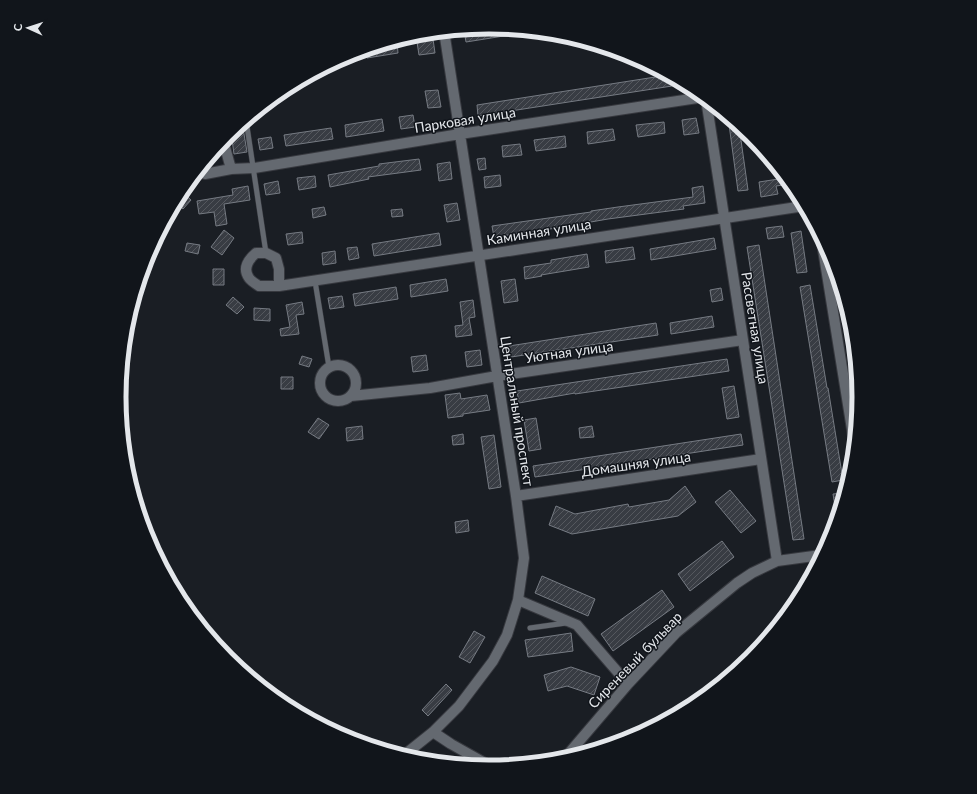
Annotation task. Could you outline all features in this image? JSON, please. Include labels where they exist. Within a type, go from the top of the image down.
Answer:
[{"type":"street","name":"Центральный проспект","points":[[409,751],[433,732],[459,706],[493,661],[507,635],[518,600],[524,558],[516,496],[445,37]]},
{"type":"street","name":"Парковая улица","points":[[203,173],[231,169],[254,168],[460,134],[696,99]]},
{"type":"street","name":"Рассветная улица","points":[[706,107],[777,561]]},
{"type":"street","points":[[225,148],[231,169]]},
{"type":"street","name":"Каминная улица","points":[[266,252],[256,253],[249,260],[246,268],[249,278],[259,286],[279,286],[797,207]]},
{"type":"street","points":[[266,252],[276,258],[279,269],[279,286]]},
{"type":"street","points":[[825,260],[851,422]]},
{"type":"street","name":"Уютная улица","points":[[352,396],[430,388],[497,376],[743,340]]},
{"type":"street","points":[[334,365],[344,366],[353,372],[356,387],[352,396],[337,402],[327,398],[324,395],[320,385],[320,380],[322,375],[329,367],[334,365]]},
{"type":"street","name":"Домашняя улица","points":[[516,496],[761,459]]},
{"type":"street","name":"Сиреневый бульвар","points":[[571,750],[628,684],[676,633],[737,583],[752,573],[777,561],[815,556]]},
{"type":"street","points":[[518,600],[577,625],[628,684]]},
{"type":"street","points":[[433,732],[479,760]]},
{"type":"lane","points":[[247,126],[266,252]]},
{"type":"lane","points":[[314,281],[329,367]]},
{"type":"lane","points":[[530,628],[571,622]]},
{"type":"building","points":[[465,35],[510,35],[466,42]]},
{"type":"building","points":[[433,39],[435,53],[419,55],[417,42]]},
{"type":"building","points":[[397,45],[398,53],[367,58],[367,55]]},
{"type":"building","points":[[659,76],[674,86],[478,116],[477,105]]},
{"type":"building","points":[[438,90],[441,107],[428,108],[425,91]]},
{"type":"building","points":[[413,115],[415,127],[401,129],[399,117]]},
{"type":"building","points":[[696,118],[699,133],[684,135],[682,120]]},
{"type":"building","points":[[382,119],[384,131],[346,137],[345,125]]},
{"type":"building","points":[[664,122],[665,133],[638,137],[636,125]]},
{"type":"building","points":[[729,125],[740,136],[748,190],[738,191]]},
{"type":"building","points":[[331,128],[333,139],[286,146],[284,135]]},
{"type":"building","points":[[243,129],[247,152],[234,154],[232,140]]},
{"type":"building","points":[[613,129],[615,140],[588,144],[587,132]]},
{"type":"building","points":[[565,136],[566,147],[536,151],[534,140]]},
{"type":"building","points":[[271,137],[273,148],[260,150],[258,139]]},
{"type":"building","points":[[520,144],[522,155],[503,157],[502,146]]},
{"type":"building","points":[[485,158],[486,169],[479,170],[477,159]]},
{"type":"building","points":[[419,159],[421,170],[368,177],[369,179],[330,187],[328,175],[379,166],[379,164]]},
{"type":"building","points":[[450,162],[452,179],[439,181],[437,164]]},
{"type":"building","points":[[500,175],[501,186],[485,188],[484,177]]},
{"type":"building","points":[[315,176],[316,187],[299,190],[297,178]]},
{"type":"building","points":[[778,179],[783,185],[776,186],[778,194],[761,197],[759,182]]},
{"type":"building","points":[[278,181],[280,193],[266,195],[264,184]]},
{"type":"building","points":[[248,186],[250,200],[224,204],[227,224],[216,226],[214,212],[199,214],[197,201],[233,195],[232,189]]},
{"type":"building","points":[[703,186],[705,203],[683,206],[684,209],[494,237],[492,226],[693,197],[692,188]]},
{"type":"building","points":[[186,196],[191,200],[183,209],[180,206]]},
{"type":"building","points":[[457,203],[460,220],[447,222],[444,205]]},
{"type":"building","points":[[324,207],[326,215],[313,218],[312,209]]},
{"type":"building","points":[[402,209],[403,216],[392,217],[391,210]]},
{"type":"building","points":[[782,226],[784,237],[768,239],[766,228]]},
{"type":"building","points":[[224,230],[234,238],[222,255],[211,247]]},
{"type":"building","points":[[801,231],[807,272],[797,273],[791,233]]},
{"type":"building","points":[[302,232],[303,243],[288,245],[286,234]]},
{"type":"building","points":[[439,233],[441,245],[374,256],[372,244]]},
{"type":"building","points":[[714,238],[716,249],[651,260],[650,249]]},
{"type":"building","points":[[187,243],[200,245],[198,254],[185,251]]},
{"type":"building","points":[[759,245],[804,539],[793,540],[747,247]]},
{"type":"building","points":[[357,247],[359,258],[349,260],[347,248]]},
{"type":"building","points":[[633,247],[635,259],[606,263],[605,251]]},
{"type":"building","points":[[335,251],[336,263],[323,265],[322,253]]},
{"type":"building","points":[[587,254],[589,267],[525,279],[524,267],[551,263],[551,260]]},
{"type":"building","points":[[213,269],[224,269],[224,285],[213,285]]},
{"type":"building","points":[[446,279],[448,291],[411,297],[410,285]]},
{"type":"building","points":[[515,279],[518,301],[504,303],[501,281]]},
{"type":"building","points":[[810,285],[843,477],[842,480],[832,482],[800,287]]},
{"type":"building","points":[[396,287],[398,299],[355,306],[353,294]]},
{"type":"building","points":[[721,288],[723,300],[712,302],[710,290]]},
{"type":"building","points":[[342,296],[344,307],[330,309],[328,298]]},
{"type":"building","points":[[233,297],[244,307],[237,314],[226,305]]},
{"type":"building","points":[[473,300],[475,317],[469,318],[472,335],[456,337],[455,326],[463,325],[460,302]]},
{"type":"building","points":[[302,302],[304,314],[296,315],[299,334],[281,336],[280,329],[290,327],[286,305]]},
{"type":"building","points":[[254,308],[270,309],[270,321],[254,320]]},
{"type":"building","points":[[712,316],[714,327],[671,334],[670,323]]},
{"type":"building","points":[[656,323],[658,335],[511,357],[509,346]]},
{"type":"building","points":[[480,350],[482,365],[467,367],[465,352]]},
{"type":"building","points":[[426,355],[428,370],[413,372],[411,357]]},
{"type":"building","points":[[302,356],[312,359],[309,367],[299,364]]},
{"type":"building","points":[[727,359],[729,371],[575,393],[519,403],[517,391]]},
{"type":"building","points":[[281,377],[293,377],[293,389],[281,389]]},
{"type":"building","points":[[734,386],[739,417],[727,419],[722,388]]},
{"type":"building","points":[[460,393],[461,399],[487,395],[490,410],[448,418],[445,395]]},
{"type":"building","points":[[318,418],[329,425],[319,439],[308,432]]},
{"type":"building","points":[[536,418],[541,449],[529,451],[524,420]]},
{"type":"building","points":[[362,426],[363,439],[347,441],[346,428]]},
{"type":"building","points":[[592,426],[594,437],[580,438],[579,428]]},
{"type":"building","points":[[463,434],[464,444],[453,445],[452,436]]},
{"type":"building","points":[[741,434],[743,445],[535,477],[533,466]]},
{"type":"building","points":[[494,435],[501,487],[489,489],[481,437]]},
{"type":"building","points":[[685,486],[696,502],[678,516],[572,534],[549,525],[556,506],[575,514],[628,504],[629,507],[669,500]]},
{"type":"building","points":[[730,490],[756,521],[741,533],[715,502]]},
{"type":"building","points":[[833,494],[838,494],[835,505]]},
{"type":"building","points":[[468,520],[469,531],[456,533],[455,522]]},
{"type":"building","points":[[722,541],[734,557],[690,591],[678,574]]},
{"type":"building","points":[[542,576],[595,599],[588,616],[535,593]]},
{"type":"building","points":[[662,590],[674,607],[613,651],[601,634]]},
{"type":"building","points":[[474,631],[485,637],[470,663],[459,657]]},
{"type":"building","points":[[571,633],[573,651],[528,657],[525,640]]},
{"type":"building","points":[[571,667],[600,677],[594,695],[567,686],[548,691],[544,675]]},
{"type":"building","points":[[446,684],[452,690],[428,716],[422,710]]}]
